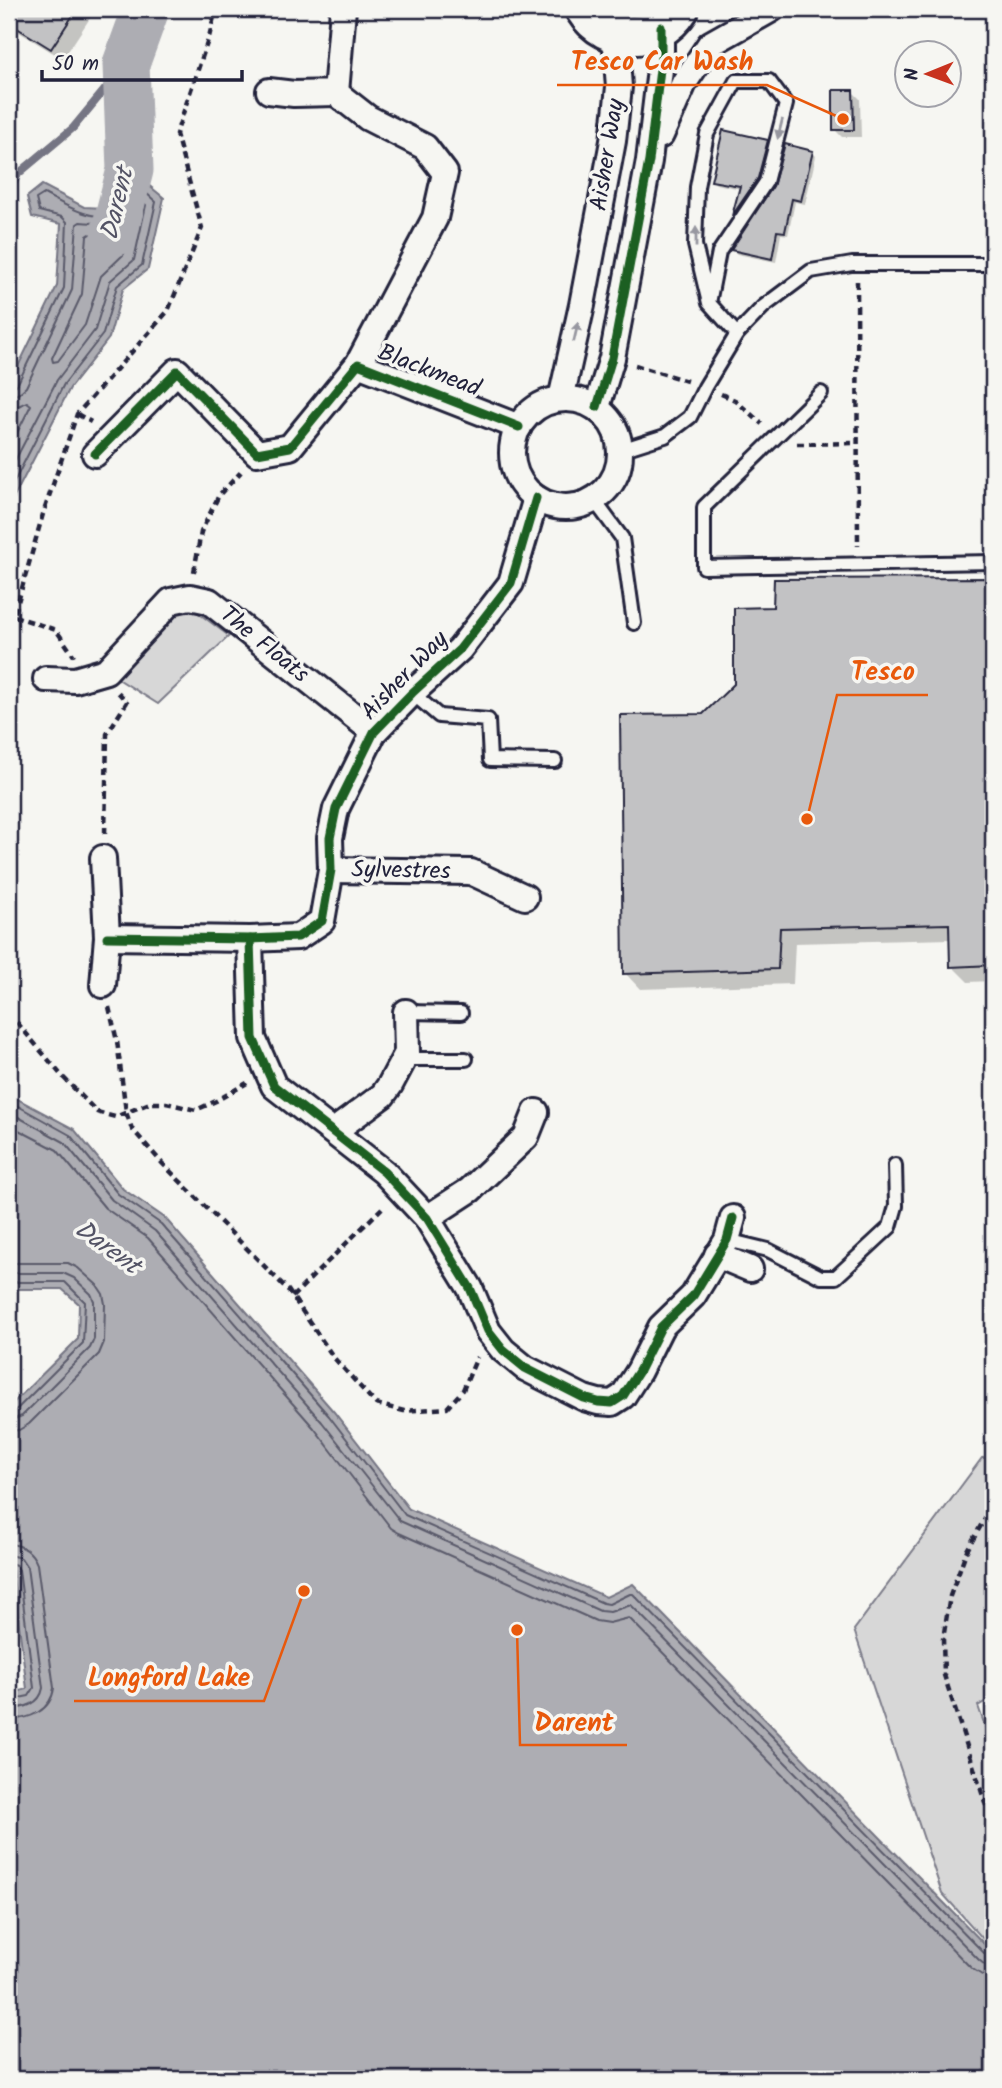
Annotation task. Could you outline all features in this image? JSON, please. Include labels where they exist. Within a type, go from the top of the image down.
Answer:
[{"type":"main road","points":[[590,16],[634,36],[648,34],[670,18]]},
{"type":"street","points":[[269,91],[294,94],[336,93],[343,9]]},
{"type":"street","points":[[649,161],[684,83],[710,44],[772,9]]},
{"type":"street","name":"Aisher Way","points":[[561,399],[613,141],[619,87],[590,16]]},
{"type":"street","name":"Aisher Way","points":[[597,407],[612,358],[649,161],[661,61],[670,18]]},
{"type":"street","name":"Blackmead","points":[[257,453],[290,447],[358,364],[435,218],[445,173],[425,147],[368,118],[336,93]]},
{"type":"street","name":"Blackmead","points":[[358,364],[519,427]]},
{"type":"street","points":[[96,454],[177,371],[257,453]]},
{"type":"street","points":[[561,399],[579,400],[597,407],[615,429],[621,450],[616,477],[606,491],[578,507],[546,504],[536,498],[520,482],[513,464],[513,446],[519,427],[533,410],[561,399]]},
{"type":"street","name":"Aisher Way","points":[[107,937],[298,937],[322,920],[331,870],[330,838],[336,809],[374,732],[460,649],[511,583],[536,498]]},
{"type":"street","name":"The Floats","points":[[106,671],[171,601],[190,597],[209,601],[374,732]]},
{"type":"street","points":[[46,679],[75,680],[106,671]]},
{"type":"street","points":[[103,858],[107,937],[103,985]]},
{"type":"street","name":"Sylvestres","points":[[331,870],[473,861],[525,897]]},
{"type":"street","points":[[250,939],[253,1038],[274,1086],[384,1172],[427,1218],[470,1288],[488,1331],[503,1350],[525,1368],[584,1398],[612,1403],[623,1396],[661,1327],[693,1296],[726,1238],[750,1269]]},
{"type":"street","points":[[334,1131],[383,1094],[407,1053],[406,1012]]},
{"type":"street","points":[[427,1218],[470,1190],[526,1137],[536,1112]]},
{"type":"lane","points":[[709,303],[719,252],[766,182],[786,104],[769,81],[736,81],[707,134],[697,187],[695,246],[709,303],[737,334]]},
{"type":"lane","points":[[621,450],[665,436],[690,417],[737,334],[763,307],[811,271],[857,264],[993,264]]},
{"type":"lane","points":[[821,393],[704,507],[704,567],[993,562]]},
{"type":"lane","points":[[594,500],[622,538],[634,623]]},
{"type":"lane","points":[[412,693],[439,716],[488,720],[490,760],[555,761]]},
{"type":"lane","points":[[406,1012],[461,1013]]},
{"type":"lane","points":[[404,1059],[466,1059]]},
{"type":"lane","points":[[726,1238],[768,1250],[821,1277],[836,1276],[890,1227],[896,1206],[895,1165]]},
{"type":"path","points":[[9,623],[14,616],[43,514],[76,414],[168,311],[202,228],[176,134],[216,9]]},
{"type":"path","points":[[857,264],[858,564]]},
{"type":"path","points":[[190,597],[201,532],[219,495],[257,453]]},
{"type":"path","points":[[14,616],[56,630],[75,658],[106,671],[111,684],[127,702],[107,734],[103,858]]},
{"type":"path","points":[[103,985],[117,1041],[126,1112],[132,1129],[292,1297],[334,1358],[376,1404],[404,1411],[447,1408],[463,1390],[488,1331]]},
{"type":"path","points":[[9,1013],[62,1076],[97,1112],[115,1117],[150,1103],[166,1103],[196,1110],[241,1088],[266,1068]]},
{"type":"path","points":[[292,1297],[400,1190]]},
{"type":"path","points":[[993,1504],[966,1552],[950,1596],[943,1639],[944,1675],[993,1827]]},
{"type":"shaded area","points":[[181,600],[229,636],[158,704],[112,675]]},
{"type":"shaded area","points":[[993,1457],[993,1697],[978,1706],[993,1749],[993,1950],[942,1893],[854,1630],[982,1458]]},
{"type":"water","points":[[130,170],[164,198],[148,269],[123,289],[109,338],[70,388],[9,507],[9,385],[57,286],[61,224],[32,217],[27,197],[42,185],[84,207],[105,208]]},
{"type":"water","points":[[9,1093],[74,1129],[123,1189],[165,1218],[334,1412],[409,1509],[606,1597],[633,1584],[993,1953],[991,2079],[9,2079],[9,1694],[27,1689],[9,1545],[9,1407],[78,1339],[79,1304],[62,1289],[9,1289]]},
{"type":"building","points":[[9,9],[77,9],[51,49],[9,23]]},
{"type":"building","points":[[833,90],[853,90],[854,130],[833,130]]},
{"type":"building","points":[[723,130],[768,140],[758,178],[732,216],[740,186],[711,181]]},
{"type":"building","points":[[785,144],[813,151],[801,201],[792,199],[785,232],[777,231],[772,259],[731,250],[773,186]]},
{"type":"building","points":[[993,578],[993,965],[950,967],[949,924],[780,928],[778,969],[623,974],[620,715],[703,714],[734,684],[734,608],[773,607],[774,579]]},
{"type":"waterway","name":"Darent","points":[[114,233],[130,170],[126,64],[146,9]]},
{"type":"waterway","points":[[9,192],[18,174],[73,128],[126,64]]},
{"type":"cycle path","points":[[597,407],[612,358],[649,161],[661,61],[661,27]]},
{"type":"cycle path","points":[[95,454],[177,371],[257,453],[290,447],[358,364],[519,427]]},
{"type":"cycle path","points":[[107,937],[298,937],[322,921],[331,870],[330,838],[336,809],[374,732],[460,649],[511,583],[536,498]]},
{"type":"cycle path","points":[[250,939],[253,1038],[274,1086],[384,1172],[427,1218],[470,1288],[488,1331],[503,1350],[525,1368],[584,1398],[612,1403],[623,1396],[661,1327],[693,1296],[727,1240],[733,1218]]},
{"type":"place","name":"Tesco Car Wash","points":[[843,119]]},
{"type":"place","name":"Tesco","points":[[807,819]]},
{"type":"place","name":"Longford Lake","points":[[304,1591]]},
{"type":"place","name":"Darent","points":[[517,1630]]}]
